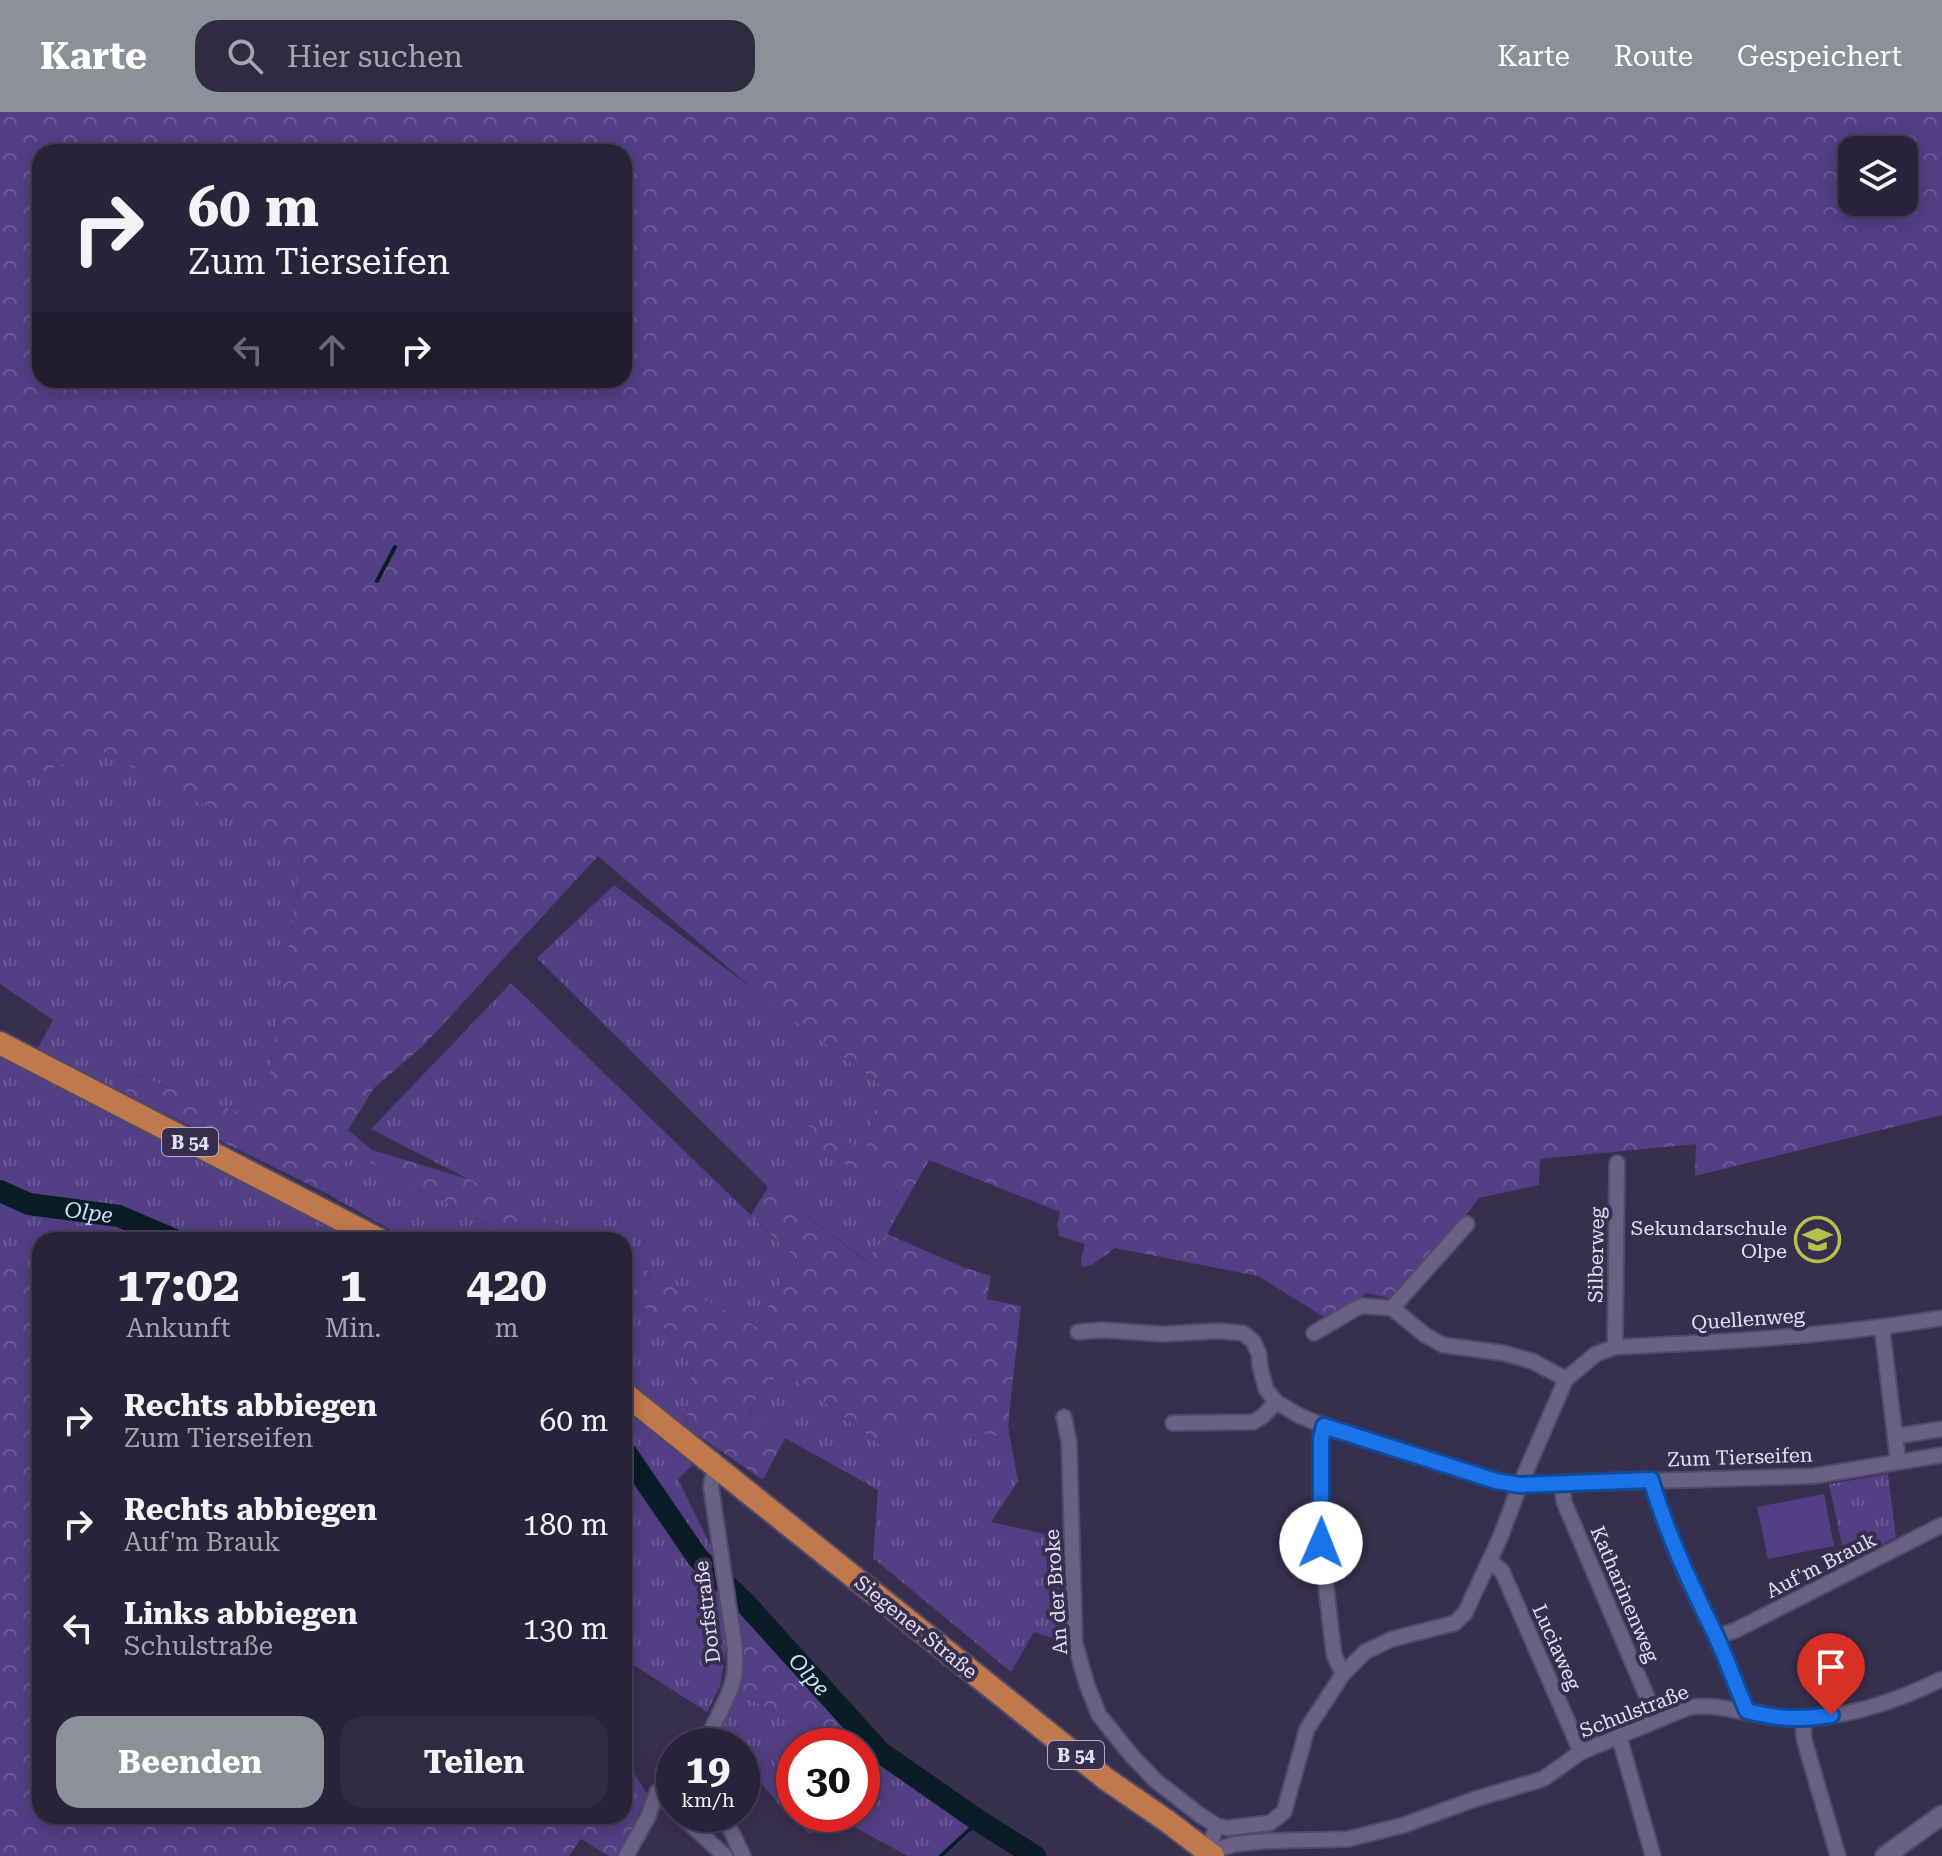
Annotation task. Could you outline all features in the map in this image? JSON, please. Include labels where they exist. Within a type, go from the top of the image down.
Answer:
[{"type":"main road","name":"B 54","points":[[0,1043],[365,1232]]},
{"type":"main road","name":"Siegener Straße","points":[[632,1399],[1095,1770],[1167,1821],[1206,1855]]},
{"type":"street","name":"Silberweg","points":[[1615,1347],[1617,1163]]},
{"type":"street","points":[[1392,1308],[1467,1224]]},
{"type":"street","points":[[1206,1855],[1217,1826],[1228,1828],[1270,1823],[1284,1812],[1307,1729],[1343,1674],[1365,1652],[1392,1639],[1455,1623],[1465,1613],[1566,1379],[1532,1361],[1503,1353],[1443,1345],[1425,1335],[1392,1308],[1363,1306],[1314,1333]]},
{"type":"street","name":"Quellenweg","points":[[1566,1379],[1596,1354],[1615,1347],[1738,1341],[1882,1328],[1942,1318]]},
{"type":"street","points":[[1882,1328],[1898,1461]]},
{"type":"street","points":[[1078,1332],[1102,1330],[1163,1334],[1218,1331],[1243,1333],[1253,1341],[1266,1389],[1276,1402],[1263,1416],[1253,1422],[1173,1423]]},
{"type":"street","name":"Zum Tierseifen","points":[[1276,1402],[1324,1426],[1496,1481],[1520,1485],[1814,1476],[1942,1455]]},
{"type":"street","name":"An der Broke","points":[[1064,1417],[1069,1442],[1075,1643],[1087,1685],[1099,1715],[1132,1756],[1156,1781],[1217,1826]]},
{"type":"street","points":[[1324,1426],[1321,1439],[1321,1543],[1334,1655],[1343,1674]]},
{"type":"street","points":[[1897,1436],[1942,1429]]},
{"type":"street","name":"Dorfstraße","points":[[712,1728],[734,1678],[735,1649],[711,1487],[719,1469]]},
{"type":"street","points":[[1651,1480],[1662,1518],[1747,1711]]},
{"type":"street","name":"Katharinenweg","points":[[1562,1483],[1564,1502],[1657,1720]]},
{"type":"street","name":"Auf'm Brauk","points":[[1716,1637],[1736,1630],[1942,1525]]},
{"type":"street","name":"Luciaweg","points":[[1490,1561],[1502,1571],[1581,1752]]},
{"type":"street","name":"Schulstraße","points":[[1206,1855],[1246,1843],[1348,1839],[1404,1825],[1543,1779],[1581,1752],[1687,1708],[1700,1705],[1803,1720],[1897,1700],[1942,1679]]},
{"type":"street","points":[[1803,1720],[1804,1739],[1838,1856]]},
{"type":"street","points":[[1619,1736],[1653,1856]]},
{"type":"street","points":[[626,1856],[648,1817],[656,1795]]},
{"type":"street","points":[[1885,1856],[1942,1815]]},
{"type":"street","points":[[699,1832],[725,1856]]},
{"type":"street","points":[[732,1832],[743,1856]]},
{"type":"green space","points":[[0,112],[1942,112],[1942,1115],[1695,1176],[1696,1144],[1540,1159],[1539,1185],[1479,1198],[1457,1227],[1390,1298],[1365,1293],[1358,1301],[1324,1317],[1258,1276],[1115,1248],[1092,1265],[1082,1267],[1085,1244],[1059,1236],[1057,1225],[1060,1212],[929,1160],[908,1197],[836,1160],[815,1145],[808,1124],[865,1150],[881,1085],[761,996],[598,856],[423,1046],[374,1088],[348,1130],[372,1150],[471,1180],[572,1232],[502,1232],[351,1152],[328,1194],[125,1094],[132,1074],[252,1117],[267,1089],[302,856],[97,749],[0,791]]},
{"type":"green space","points":[[97,749],[302,856],[267,1089],[252,1118],[133,1074],[125,1094],[38,1048],[53,1020],[0,984],[0,791]]},
{"type":"green space","points":[[614,885],[881,1085],[865,1150],[848,1143],[816,1145],[836,1160],[908,1197],[867,1261],[768,1187],[537,958]]},
{"type":"green space","points":[[511,983],[795,1258],[757,1327],[632,1263],[632,1232],[571,1232],[371,1129]]},
{"type":"green space","points":[[0,1054],[343,1232],[32,1232],[32,1274],[0,1255]]},
{"type":"green space","points":[[351,1152],[502,1232],[394,1232],[328,1194]]},
{"type":"green space","points":[[768,1187],[866,1261],[887,1234],[991,1276],[987,1299],[1021,1306],[1008,1426],[1010,1438],[911,1423],[887,1450],[782,1370],[754,1401],[750,1414],[785,1438],[763,1480],[686,1427],[692,1366],[651,1311],[632,1300],[632,1263],[757,1327],[795,1258],[751,1215]]},
{"type":"green space","points":[[0,1255],[32,1274],[32,1824],[632,1824],[632,1770],[648,1795],[618,1856],[609,1856],[581,1839],[569,1856],[0,1856]]},
{"type":"green space","points":[[632,1300],[651,1311],[692,1366],[686,1427],[632,1387]]},
{"type":"green space","points":[[782,1370],[887,1450],[911,1423],[1010,1438],[1018,1481],[991,1522],[1067,1539],[1069,1644],[1034,1632],[1011,1672],[873,1558],[878,1490],[750,1415],[754,1401]]},
{"type":"green space","points":[[632,1415],[693,1465],[678,1479],[714,1553],[728,1638],[720,1686],[707,1712],[632,1664]]},
{"type":"green space","points":[[1888,1474],[1896,1537],[1846,1564],[1829,1484]]},
{"type":"green space","points":[[1824,1494],[1834,1546],[1768,1559],[1757,1507]]},
{"type":"green space","points":[[732,1597],[855,1728],[810,1728],[735,1692]]},
{"type":"green space","points":[[735,1692],[810,1728],[776,1728],[776,1801],[760,1782],[760,1728],[717,1728]]},
{"type":"green space","points":[[880,1754],[944,1802],[880,1764]]},
{"type":"green space","points":[[880,1762],[977,1823],[945,1856],[908,1856],[863,1832],[880,1832]]},
{"type":"waterway","points":[[377,581],[395,547]]},
{"type":"waterway","name":"Olpe","points":[[0,1191],[29,1204],[119,1216],[156,1232]]},
{"type":"waterway","name":"Olpe","points":[[632,1462],[698,1558],[745,1603],[880,1752],[1035,1856]]},
{"type":"waterway","points":[[941,1856],[979,1821]]},
{"type":"place","name":"Sekundarschule Olpe","points":[[1818,1240]]},
{"type":"route","points":[[1321,1543],[1321,1439],[1324,1426],[1496,1481],[1520,1485],[1651,1480],[1662,1518],[1747,1711],[1803,1720],[1831,1715]]}]
